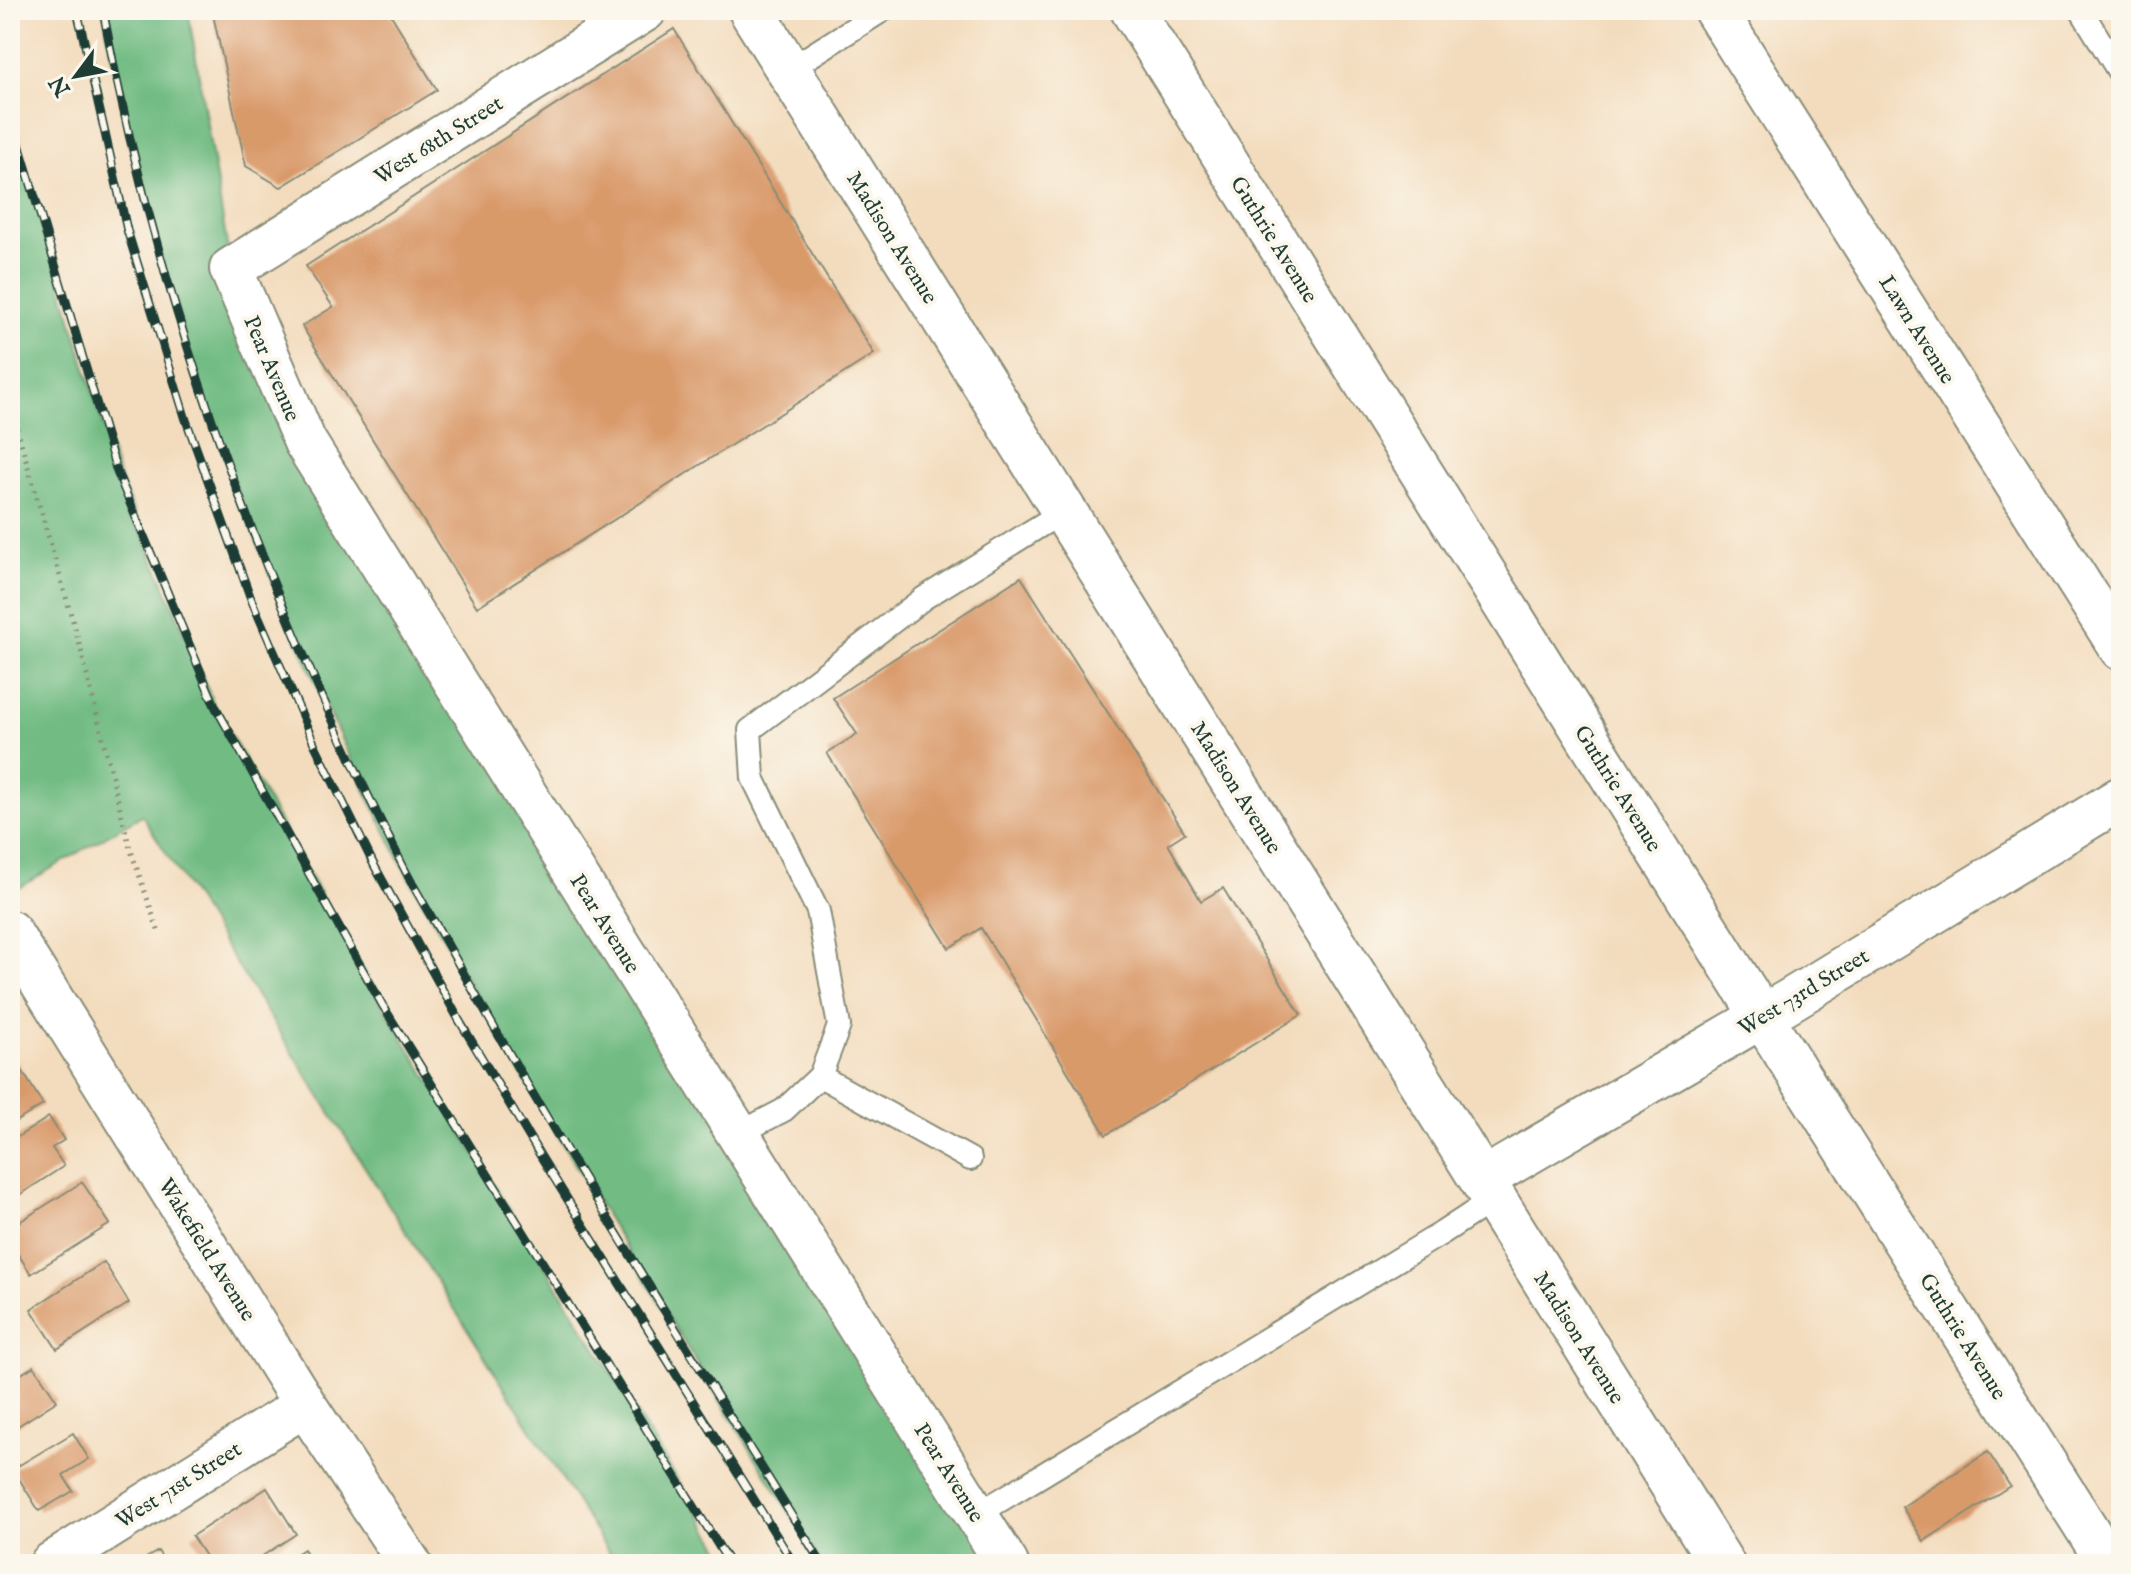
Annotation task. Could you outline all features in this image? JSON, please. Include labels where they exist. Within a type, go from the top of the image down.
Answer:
[{"type":"street","name":"West 68th Street","points":[[231,269],[645,10]]},
{"type":"street","name":"Madison Avenue","points":[[751,10],[1722,1564]]},
{"type":"street","name":"Guthrie Avenue","points":[[1132,10],[1762,1017],[2109,1564]]},
{"type":"street","name":"Lawn Avenue","points":[[1715,10],[2121,649]]},
{"type":"street","name":"Pear Avenue","points":[[231,269],[305,442],[1007,1564]]},
{"type":"street","name":"West 73rd Street","points":[[1488,1190],[1762,1017],[2121,798]]},
{"type":"street","name":"Wakefield Avenue","points":[[10,932],[25,989],[410,1564]]},
{"type":"street","name":"West 71st Street","points":[[51,1564],[305,1405]]},
{"type":"lane","points":[[788,70],[883,10]]},
{"type":"lane","points":[[2081,10],[2121,75]]},
{"type":"lane","points":[[738,1134],[784,1110],[820,1076],[839,1026],[818,911],[753,778],[750,730],[924,598],[1064,511]]},
{"type":"lane","points":[[820,1076],[970,1159]]},
{"type":"lane","points":[[976,1515],[1442,1233],[1488,1190]]},
{"type":"path","points":[[10,405],[79,642],[129,845],[160,936]]},
{"type":"green space","points":[[103,10],[188,10],[231,269],[305,442],[1007,1564],[822,1564],[511,1057],[399,858],[303,654],[260,550],[185,338],[153,229]]},
{"type":"green space","points":[[10,102],[19,144],[117,472],[215,707],[383,1006],[730,1564],[616,1564],[142,815],[10,893]]},
{"type":"building","points":[[212,10],[388,10],[437,90],[281,187],[246,166]]},
{"type":"building","points":[[674,29],[874,354],[477,607],[302,326],[333,307],[306,266]]},
{"type":"building","points":[[1021,577],[1185,833],[1168,844],[1201,901],[1223,888],[1301,1015],[1106,1135],[981,928],[949,948],[827,753],[857,734],[833,698]]},
{"type":"building","points":[[14,1057],[43,1105],[10,1125],[10,1060]]},
{"type":"building","points":[[49,1117],[64,1140],[52,1148],[64,1166],[10,1201],[10,1142]]},
{"type":"building","points":[[82,1182],[110,1224],[31,1274],[10,1242],[10,1228]]},
{"type":"building","points":[[104,1262],[129,1303],[57,1349],[31,1309]]},
{"type":"building","points":[[34,1366],[57,1401],[10,1431],[10,1381]]},
{"type":"building","points":[[73,1433],[89,1459],[63,1475],[73,1491],[39,1511],[13,1469]]},
{"type":"building","points":[[1988,1452],[2010,1486],[1924,1541],[1902,1507]]},
{"type":"building","points":[[267,1488],[296,1534],[250,1564],[210,1564],[192,1536]]},
{"type":"building","points":[[304,1549],[314,1564],[280,1564]]},
{"type":"building","points":[[158,1551],[166,1564],[136,1564]]},
{"type":"railway","points":[[77,10],[127,230],[186,420],[251,599],[314,743],[374,865],[459,1020],[794,1564]]},
{"type":"railway","points":[[103,10],[153,229],[185,338],[260,550],[350,757],[411,881],[524,1078],[822,1564]]},
{"type":"railway","points":[[10,102],[19,144],[117,472],[215,706],[383,1006],[730,1564]]}]
